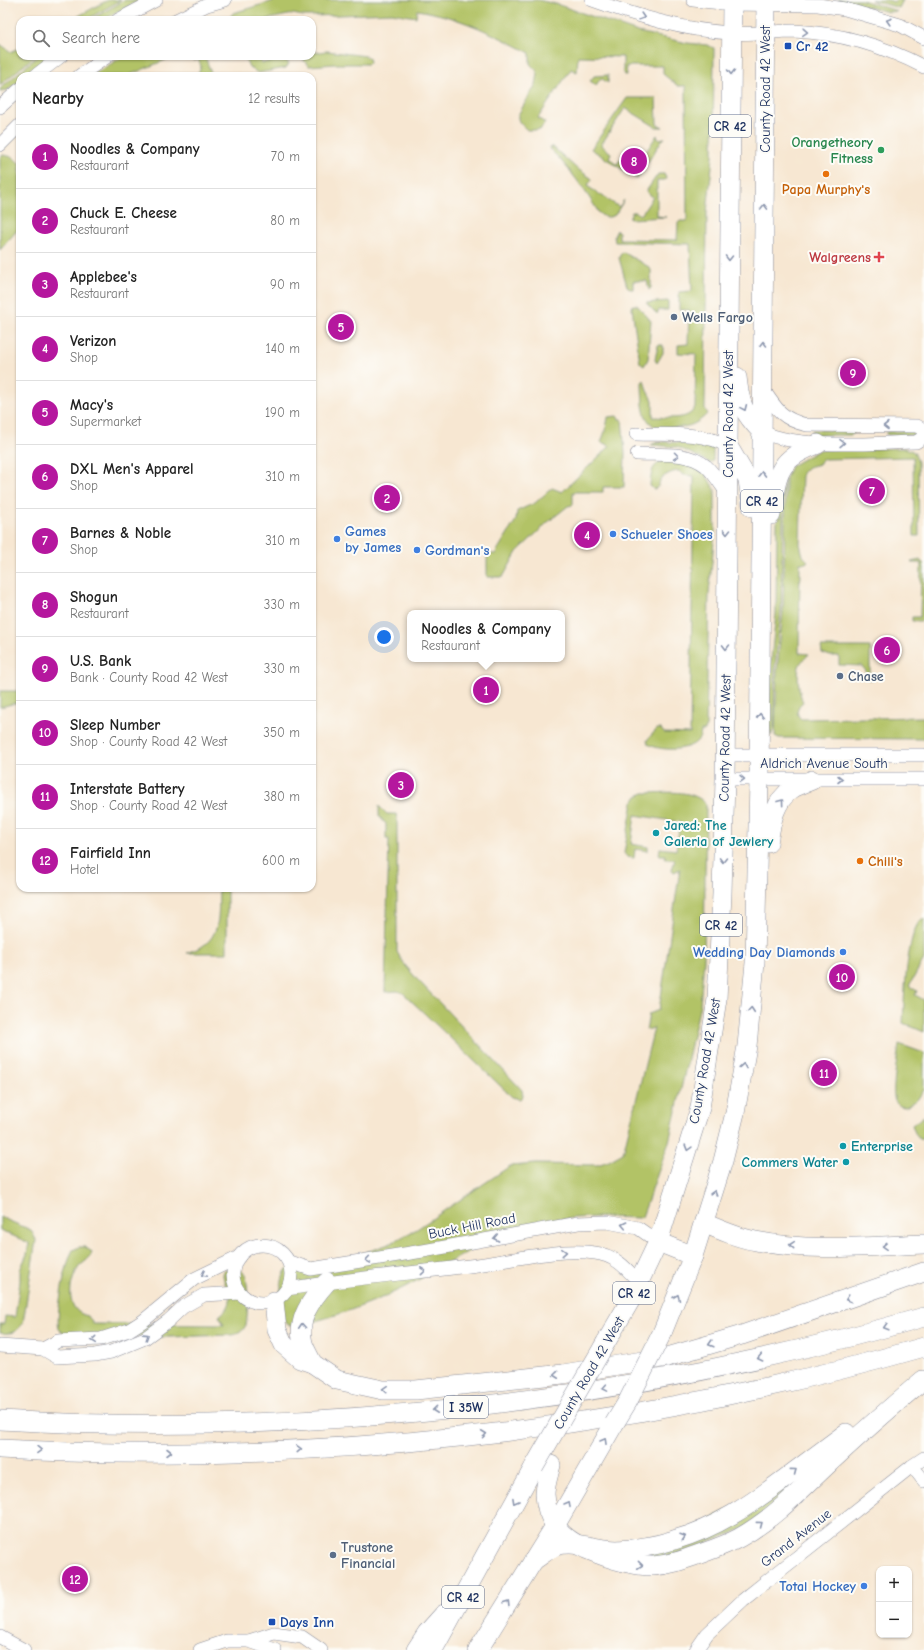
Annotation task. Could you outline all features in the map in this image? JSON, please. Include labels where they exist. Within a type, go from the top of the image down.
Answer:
[{"type":"highway","name":"County Road 42 West","points":[[542,1466],[563,1417],[639,1282],[658,1242],[700,1108],[716,1007],[721,931],[725,779],[732,2]]},
{"type":"highway","name":"County Road 42 West","points":[[478,1650],[555,1526],[628,1401],[662,1333],[693,1256],[723,1162],[735,1113],[747,1046],[755,964],[760,755],[766,2]]},
{"type":"highway","points":[[729,300],[739,395],[744,410],[762,432]]},
{"type":"highway","points":[[761,588],[777,479],[780,470],[795,454],[803,449],[818,444]]},
{"type":"highway","points":[[728,446],[748,480],[761,588]]},
{"type":"highway","points":[[755,964],[771,822],[777,808],[787,794],[791,790],[812,780]]},
{"type":"highway","points":[[704,1223],[755,1241],[798,1246],[877,1246],[924,1244]]},
{"type":"highway","points":[[658,1242],[693,1256]]},
{"type":"highway","points":[[280,1295],[277,1330],[284,1345],[300,1359],[312,1363],[337,1380],[383,1390],[416,1390],[563,1374],[668,1357],[742,1335],[924,1272]]},
{"type":"highway","points":[[312,1363],[303,1342],[302,1319],[315,1295],[326,1282]]},
{"type":"highway","name":"I 35W","points":[[0,1420],[132,1424],[212,1424],[361,1416],[494,1404],[584,1392],[685,1374],[787,1353],[924,1317]]},
{"type":"highway","name":"I 35W","points":[[0,1449],[117,1452],[203,1452],[364,1445],[455,1437],[540,1427],[669,1406],[736,1393],[864,1364],[924,1347]]},
{"type":"highway","points":[[542,1466],[547,1506],[555,1526],[566,1538],[576,1544],[620,1561],[638,1565],[653,1566],[678,1562],[739,1538],[754,1528],[778,1509],[877,1419],[924,1380]]},
{"type":"highway","name":"CR 42","points":[[433,1650],[468,1588],[542,1466]]},
{"type":"highway","points":[[533,1561],[556,1546],[576,1544]]},
{"type":"highway","points":[[416,1650],[427,1633],[468,1588]]},
{"type":"street","points":[[126,16],[156,0]]},
{"type":"street","points":[[183,16],[206,3],[224,0]]},
{"type":"street","points":[[592,0],[621,11],[670,25],[731,33],[793,31],[818,33],[864,42],[890,51],[924,67]]},
{"type":"street","points":[[694,0],[818,5],[845,9],[900,25],[924,38]]},
{"type":"street","points":[[40,72],[56,60]]},
{"type":"street","points":[[85,72],[102,60]]},
{"type":"street","points":[[1,105],[16,92]]},
{"type":"street","points":[[0,145],[16,129]]},
{"type":"street","points":[[763,389],[774,406],[794,422],[807,425],[917,426],[924,430]]},
{"type":"street","points":[[762,432],[776,438],[818,444],[916,442],[924,437]]},
{"type":"street","points":[[636,434],[699,436],[718,441],[728,446]]},
{"type":"street","points":[[637,454],[675,455],[691,458],[706,466],[727,493]]},
{"type":"street","name":"Aldrich Avenue South","points":[[725,755],[924,755]]},
{"type":"street","name":"Aldrich Avenue South","points":[[725,779],[924,779]]},
{"type":"street","name":"Buck Hill Road","points":[[289,1262],[311,1269],[431,1250],[578,1223],[607,1222],[638,1228],[658,1242]]},
{"type":"street","points":[[280,1295],[291,1280],[289,1262],[279,1251],[265,1245],[255,1246],[246,1250],[239,1257],[234,1266],[233,1276],[235,1285],[240,1293],[255,1303],[264,1303],[280,1295],[326,1282],[452,1268],[548,1253],[596,1253],[612,1257],[622,1264],[639,1282]]},
{"type":"street","points":[[43,1349],[58,1341],[101,1339],[129,1330],[148,1317],[194,1278],[239,1257]]},
{"type":"street","points":[[0,1346],[43,1349],[57,1357],[95,1355],[111,1352],[145,1338],[168,1321],[183,1307],[204,1295],[240,1293]]},
{"type":"street","name":"Grand Avenue","points":[[696,1650],[707,1634],[743,1600],[924,1458]]},
{"type":"street","points":[[912,1466],[924,1481]]},
{"type":"street","points":[[200,1650],[216,1647],[227,1642],[249,1641],[274,1633],[302,1637],[321,1650]]},
{"type":"street","points":[[0,1637],[24,1650]]},
{"type":"street","points":[[249,1641],[275,1650]]},
{"type":"green space","points":[[108,0],[121,0],[93,16],[78,16]]},
{"type":"green space","points":[[125,0],[140,0],[110,16],[97,16]]},
{"type":"green space","points":[[277,0],[538,0],[556,4],[638,32],[687,43],[707,45],[714,48],[713,157],[707,212],[705,410],[708,413],[696,423],[684,427],[656,427],[651,424],[645,415],[643,404],[642,382],[644,380],[647,391],[653,400],[653,417],[683,417],[692,412],[695,407],[696,354],[678,353],[678,345],[688,344],[689,310],[679,310],[679,292],[692,291],[690,244],[615,242],[614,236],[617,230],[619,232],[619,239],[677,240],[678,223],[680,221],[687,221],[686,86],[678,86],[663,74],[663,66],[626,66],[627,75],[624,75],[623,57],[578,56],[577,72],[571,69],[538,118],[545,123],[540,130],[527,130],[519,122],[518,115],[536,84],[538,74],[530,64],[530,53],[461,21],[417,10],[416,17],[392,13],[314,16],[293,14],[283,16],[231,16],[233,13]]},
{"type":"green space","points":[[838,0],[862,0],[897,11],[889,12]]},
{"type":"green space","points":[[871,0],[888,0],[894,2],[895,0],[903,0],[899,8]]},
{"type":"green space","points":[[0,44],[11,52],[16,49],[16,60],[30,60],[0,85]]},
{"type":"green space","points":[[327,51],[366,56],[369,58],[370,62],[368,64],[309,66],[304,60],[316,60],[316,52]]},
{"type":"green space","points":[[33,60],[44,60],[29,72],[19,72]]},
{"type":"green space","points":[[117,60],[165,60],[137,72],[98,72]]},
{"type":"green space","points":[[198,60],[206,60],[211,72],[199,72],[201,66]]},
{"type":"green space","points":[[246,60],[261,60],[262,63],[286,60],[289,64],[286,68],[264,72],[256,72],[249,67]]},
{"type":"green space","points":[[16,75],[16,83],[8,90],[0,91],[4,85]]},
{"type":"green space","points":[[608,75],[608,83],[601,78],[596,85],[590,81],[594,76]]},
{"type":"green space","points":[[627,98],[656,98],[657,124],[663,127],[656,127],[625,108],[601,145],[611,153],[609,158],[617,164],[621,159],[630,166],[634,161],[638,164],[657,135],[658,139],[665,138],[662,140],[637,179],[591,149]]},
{"type":"green space","points":[[550,147],[553,147],[576,168],[591,178],[592,180],[587,186],[619,207],[624,200],[615,215],[607,217],[599,213],[577,180],[550,149]]},
{"type":"green space","points":[[3,155],[13,157],[16,160],[16,232],[0,250],[0,157]]},
{"type":"green space","points":[[658,174],[664,174],[666,178],[665,180],[657,180],[657,216],[666,217],[630,219],[632,212],[636,212],[641,215],[653,197],[647,193],[647,190]]},
{"type":"green space","points":[[623,252],[649,267],[651,270],[651,288],[649,290],[647,281],[633,281],[633,289],[630,289],[627,286],[619,258]]},
{"type":"green space","points":[[668,301],[668,310],[659,310],[657,314],[646,303]]},
{"type":"green space","points":[[633,305],[637,305],[651,321],[648,359],[644,366],[640,363],[632,308]]},
{"type":"green space","points":[[658,345],[663,345],[663,353],[657,363],[655,360]]},
{"type":"green space","points":[[617,416],[619,419],[622,419],[625,453],[624,487],[603,487],[603,492],[573,492],[573,505],[568,506],[548,522],[517,552],[503,577],[487,577],[487,554],[495,554],[516,520],[517,511],[535,503],[552,488],[562,492],[610,446],[601,442],[606,429],[608,417]]},
{"type":"green space","points":[[812,430],[853,431],[854,433],[851,435],[812,435]]},
{"type":"green space","points":[[916,430],[918,434],[915,435],[887,435],[886,433],[886,432]]},
{"type":"green space","points":[[664,442],[706,444],[713,447],[713,461],[710,463],[677,447],[651,445]]},
{"type":"green space","points":[[906,448],[914,452],[918,462],[919,536],[914,536],[913,457],[822,459],[820,464],[808,467],[802,473],[800,544],[803,556],[808,561],[806,563],[800,563],[799,653],[809,654],[801,663],[798,672],[798,683],[803,702],[798,708],[797,712],[801,719],[924,717],[924,739],[779,738],[775,736],[777,670],[783,611],[786,478],[791,466],[819,450]]},
{"type":"green space","points":[[674,460],[689,462],[705,473],[715,490],[715,530],[709,594],[706,727],[705,731],[701,731],[699,738],[694,743],[679,749],[654,747],[648,744],[647,740],[657,729],[661,729],[664,733],[690,734],[694,476],[684,475],[679,471],[674,472],[661,479],[656,488],[654,489],[650,486],[651,474],[655,466],[662,462]]},
{"type":"green space","points":[[784,479],[781,611],[775,667],[774,728],[771,736],[769,725],[770,669],[776,614],[777,521]]},
{"type":"green space","points":[[920,560],[923,563],[924,568],[924,621],[912,621],[912,617],[920,617],[921,563],[911,562]]},
{"type":"green space","points":[[821,647],[870,647],[870,680],[866,678],[866,671],[862,666],[839,665],[839,656],[830,656],[822,653]]},
{"type":"green space","points":[[0,691],[16,691],[16,703],[0,707]]},
{"type":"green space","points":[[644,793],[686,793],[700,799],[706,804],[704,961],[700,1005],[669,1142],[642,1217],[595,1217],[551,1220],[522,1227],[491,1240],[403,1288],[377,1300],[337,1315],[297,1326],[292,1326],[285,1322],[281,1311],[280,1295],[282,1280],[287,1269],[358,1255],[389,1244],[417,1229],[510,1166],[536,1164],[597,1165],[609,1161],[623,1153],[654,1028],[646,1030],[649,1014],[659,1010],[680,869],[674,872],[672,870],[675,859],[665,859],[666,855],[659,855],[660,848],[676,850],[680,822],[635,815],[631,844],[648,847],[648,851],[635,849],[634,858],[627,857],[624,853],[633,802],[637,796]]},
{"type":"green space","points":[[379,806],[387,814],[396,814],[397,819],[397,952],[405,965],[416,978],[522,1090],[523,1096],[520,1099],[512,1097],[403,993],[397,991],[385,992],[389,839],[386,839],[386,824],[379,816]]},
{"type":"green space","points":[[219,892],[227,892],[227,953],[187,953],[202,946],[210,940],[214,934],[219,911]]},
{"type":"green space","points":[[924,918],[924,959],[909,986],[917,991],[915,995],[924,1000],[924,1032],[903,1023],[905,983],[913,934],[918,923]]},
{"type":"green space","points":[[899,1044],[924,1053],[924,1090],[917,1100],[906,1107],[897,1104],[894,1096],[894,1082]]},
{"type":"green space","points":[[924,1116],[924,1136],[921,1140],[915,1133],[912,1125]]},
{"type":"green space","points":[[0,1217],[31,1230],[36,1240],[23,1323],[16,1331],[7,1333],[0,1333],[0,1324],[4,1324],[5,1316],[15,1317],[20,1270],[27,1254],[29,1243],[0,1230]]},
{"type":"green space","points":[[79,1247],[85,1247],[92,1252],[91,1255],[79,1267],[74,1276],[71,1291],[72,1304],[81,1314],[88,1316],[93,1324],[224,1325],[219,1316],[228,1306],[230,1297],[223,1275],[224,1271],[235,1268],[243,1272],[246,1279],[248,1300],[246,1325],[240,1332],[232,1335],[169,1337],[66,1335],[59,1329],[58,1322],[60,1301],[64,1276],[70,1256],[73,1250]]},
{"type":"green space","points":[[818,1465],[747,1527],[668,1559],[637,1555]]},
{"type":"place","name":"Cr 42","points":[[788,46]]},
{"type":"place","name":"Orangetheory Fitness","points":[[881,150]]},
{"type":"place","name":"Shogun","points":[[634,161]]},
{"type":"place","name":"Papa Murphy's","points":[[826,174]]},
{"type":"place","name":"Walgreens","points":[[879,257]]},
{"type":"place","name":"Wells Fargo","points":[[674,317]]},
{"type":"place","name":"Macy's","points":[[341,327]]},
{"type":"place","name":"U.S. Bank","points":[[853,373]]},
{"type":"place","name":"Barnes & Noble","points":[[872,491]]},
{"type":"place","name":"Chuck E. Cheese","points":[[387,498]]},
{"type":"place","name":"Schueler Shoes","points":[[613,534]]},
{"type":"place","name":"Verizon","points":[[587,535]]},
{"type":"place","name":"Games by James","points":[[337,539]]},
{"type":"place","name":"Gordman's","points":[[417,550]]},
{"type":"place","name":"DXL Men's Apparel","points":[[887,650]]},
{"type":"place","name":"Chase","points":[[840,676]]},
{"type":"place","name":"Noodles & Company","points":[[486,690]]},
{"type":"place","name":"Applebee's","points":[[401,785]]},
{"type":"place","name":"Jared: The Galeria of Jewlery","points":[[656,833]]},
{"type":"place","name":"Chili's","points":[[860,861]]},
{"type":"place","name":"Wedding Day Diamonds","points":[[843,952]]},
{"type":"place","name":"Sleep Number","points":[[842,977]]},
{"type":"place","name":"Interstate Battery","points":[[824,1073]]},
{"type":"place","name":"Enterprise","points":[[843,1146]]},
{"type":"place","name":"Commers Water","points":[[846,1162]]},
{"type":"place","name":"Trustone Financial","points":[[333,1555]]},
{"type":"place","name":"Fairfield Inn","points":[[75,1579]]},
{"type":"place","name":"Total Hockey","points":[[864,1586]]},
{"type":"place","name":"Days Inn","points":[[272,1622]]}]
